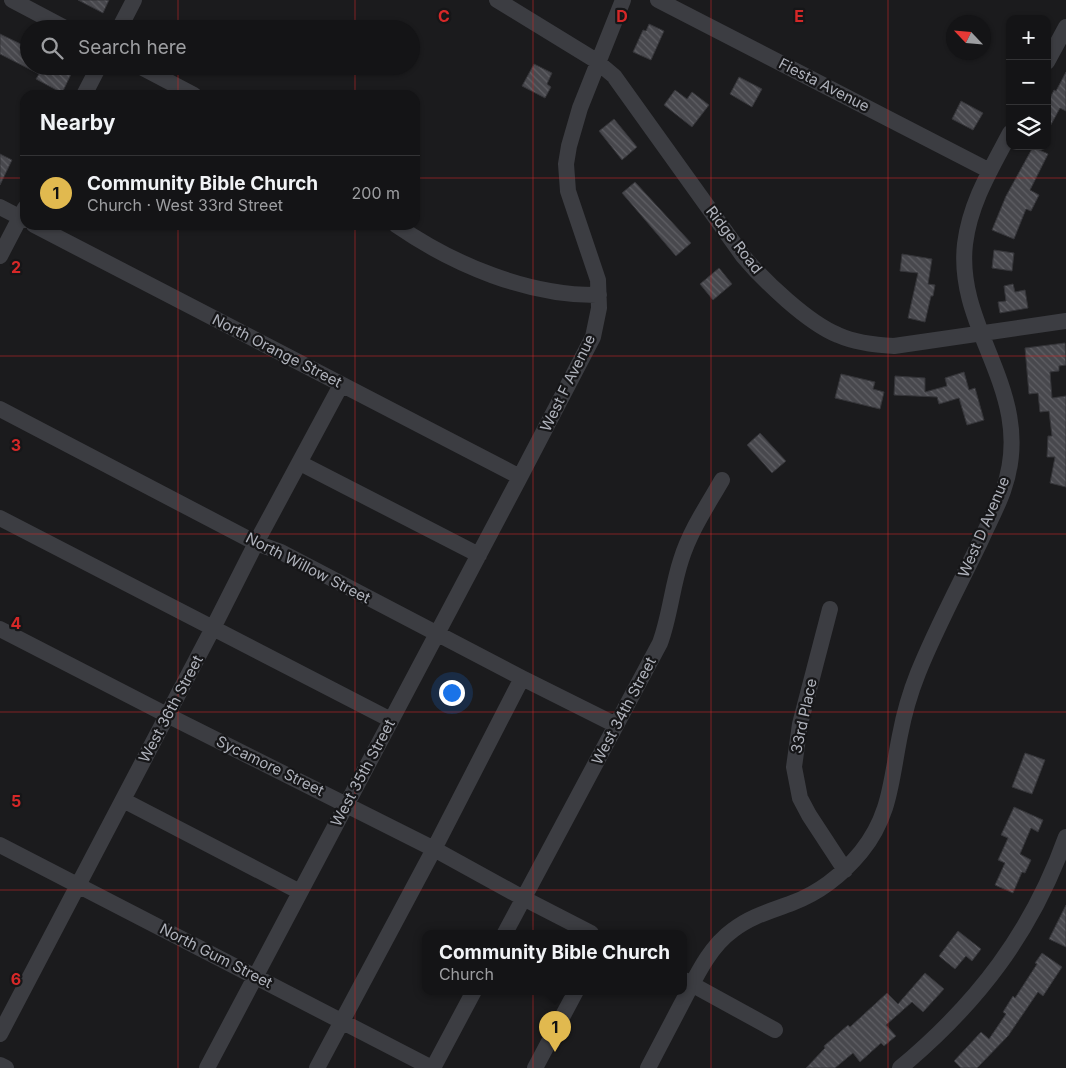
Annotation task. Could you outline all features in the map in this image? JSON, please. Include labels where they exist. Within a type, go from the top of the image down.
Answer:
[{"type":"street","points":[[12,0],[50,20]]},
{"type":"street","points":[[124,20],[134,0]]},
{"type":"street","name":"Ridge Road","points":[[497,0],[598,62],[614,76],[743,256],[764,279],[819,325],[836,335],[854,342],[876,346],[894,346],[1066,321]]},
{"type":"street","name":"West F Avenue","points":[[520,477],[592,336],[598,318],[598,280],[568,191],[566,164],[580,108],[623,0]]},
{"type":"street","name":"Fiesta Avenue","points":[[658,0],[990,171]]},
{"type":"street","points":[[1048,60],[1066,27]]},
{"type":"street","points":[[87,90],[95,75]]},
{"type":"street","points":[[156,75],[185,90]]},
{"type":"street","name":"West D Avenue","points":[[688,982],[718,944],[731,931],[748,920],[794,903],[818,890],[845,870],[863,850],[883,816],[890,796],[907,706],[918,674],[996,507],[1008,473],[1012,450],[1010,413],[972,307],[967,286],[965,253],[971,213],[978,194],[1006,141]]},
{"type":"street","name":"North Orange Street","points":[[0,207],[20,215]]},
{"type":"street","points":[[0,256],[20,227]]},
{"type":"street","name":"North Orange Street","points":[[49,230],[341,385],[520,477]]},
{"type":"street","points":[[404,230],[434,249],[472,267],[510,280],[532,287],[577,296],[599,295]]},
{"type":"street","name":"West 36th Street","points":[[0,1034],[256,543],[341,385]]},
{"type":"street","name":"North Willow Street","points":[[0,409],[256,543],[281,552],[616,725]]},
{"type":"street","points":[[300,464],[479,555]]},
{"type":"street","name":"West 35th Street","points":[[207,1068],[520,477]]},
{"type":"street","name":"West 34th Street","points":[[507,930],[660,643],[666,627],[681,560],[692,533],[722,480]]},
{"type":"street","points":[[0,518],[391,720]]},
{"type":"street","name":"33rd Place","points":[[830,610],[800,724],[794,767],[800,798],[845,870]]},
{"type":"street","name":"Sycamore Street","points":[[0,629],[167,715],[347,804],[585,930]]},
{"type":"street","points":[[317,1068],[434,849],[522,678]]},
{"type":"street","points":[[123,800],[300,892]]},
{"type":"street","points":[[900,1068],[946,1028],[996,970],[1032,913],[1044,890],[1066,837]]},
{"type":"street","name":"North Gum Street","points":[[0,846],[433,1068]]},
{"type":"street","points":[[688,982],[775,1030]]},
{"type":"street","points":[[433,1068],[472,995]]},
{"type":"street","points":[[535,1068],[574,995]]},
{"type":"street","name":"West D Avenue","points":[[648,1068],[682,995]]},
{"type":"street","points":[[0,1065],[6,1068]]},
{"type":"building","points":[[78,0],[109,0],[103,13]]},
{"type":"building","points":[[649,24],[664,31],[651,60],[633,52],[643,30],[646,31]]},
{"type":"building","points":[[0,34],[20,44],[20,64],[0,54]]},
{"type":"building","points":[[534,64],[552,73],[547,84],[551,87],[545,98],[522,86]]},
{"type":"building","points":[[1066,72],[1066,111],[1060,108],[1051,125],[1051,96],[1054,90],[1056,91]]},
{"type":"building","points":[[38,75],[71,75],[63,90],[56,90],[36,79]]},
{"type":"building","points":[[739,77],[762,89],[752,107],[730,94]]},
{"type":"building","points":[[675,90],[687,99],[692,92],[709,105],[692,127],[664,105]]},
{"type":"building","points":[[961,101],[983,113],[973,130],[952,119]]},
{"type":"building","points":[[614,119],[637,147],[622,160],[599,131]]},
{"type":"building","points":[[1031,150],[1039,150],[1048,154],[1030,190],[1039,195],[1031,211],[1026,209],[1014,239],[992,230],[1006,196]]},
{"type":"building","points":[[0,154],[12,160],[0,185]]},
{"type":"building","points":[[635,182],[691,243],[676,256],[622,193]]},
{"type":"building","points":[[994,250],[1014,253],[1012,271],[992,268]]},
{"type":"building","points":[[902,254],[932,259],[928,284],[935,285],[925,322],[908,318],[918,273],[900,271]]},
{"type":"building","points":[[719,268],[732,284],[713,300],[700,284]]},
{"type":"building","points":[[1013,284],[1015,292],[1025,290],[1028,308],[1000,313],[998,302],[1006,301],[1004,286]]},
{"type":"building","points":[[1065,343],[1066,365],[1059,366],[1059,371],[1050,372],[1052,398],[1066,396],[1066,487],[1050,483],[1055,457],[1047,457],[1048,436],[1052,436],[1049,411],[1040,412],[1038,393],[1029,394],[1025,348]]},
{"type":"building","points":[[964,372],[969,390],[975,388],[984,420],[967,425],[959,398],[939,404],[937,397],[894,395],[895,376],[925,378],[925,392],[947,386],[945,378]]},
{"type":"building","points":[[841,374],[875,382],[873,389],[884,392],[880,409],[835,398]]},
{"type":"building","points":[[760,433],[786,461],[772,473],[747,445]]},
{"type":"building","points":[[1025,753],[1045,760],[1032,794],[1012,787]]},
{"type":"building","points":[[1014,807],[1043,820],[1038,832],[1031,828],[1020,854],[1031,860],[1025,873],[1022,872],[1013,893],[995,885],[1005,863],[998,860],[1008,838],[1001,835]]},
{"type":"building","points":[[1066,905],[1066,947],[1049,939]]},
{"type":"building","points":[[958,931],[981,949],[972,961],[966,956],[955,969],[939,956]]},
{"type":"building","points":[[1042,953],[1062,967],[1043,996],[1038,992],[1008,1036],[977,1068],[961,1068],[954,1061],[981,1032],[989,1039],[1006,1014],[1003,1012],[1013,996],[1015,998]]},
{"type":"building","points":[[925,973],[944,989],[923,1012],[912,1002],[886,1025],[896,1036],[884,1046],[881,1043],[860,1062],[853,1053],[835,1068],[806,1068],[825,1048],[824,1046],[848,1025],[850,1027],[887,993],[898,1004]]},
{"type":"place","name":"Community Bible Church","points":[[555,1052]]}]
